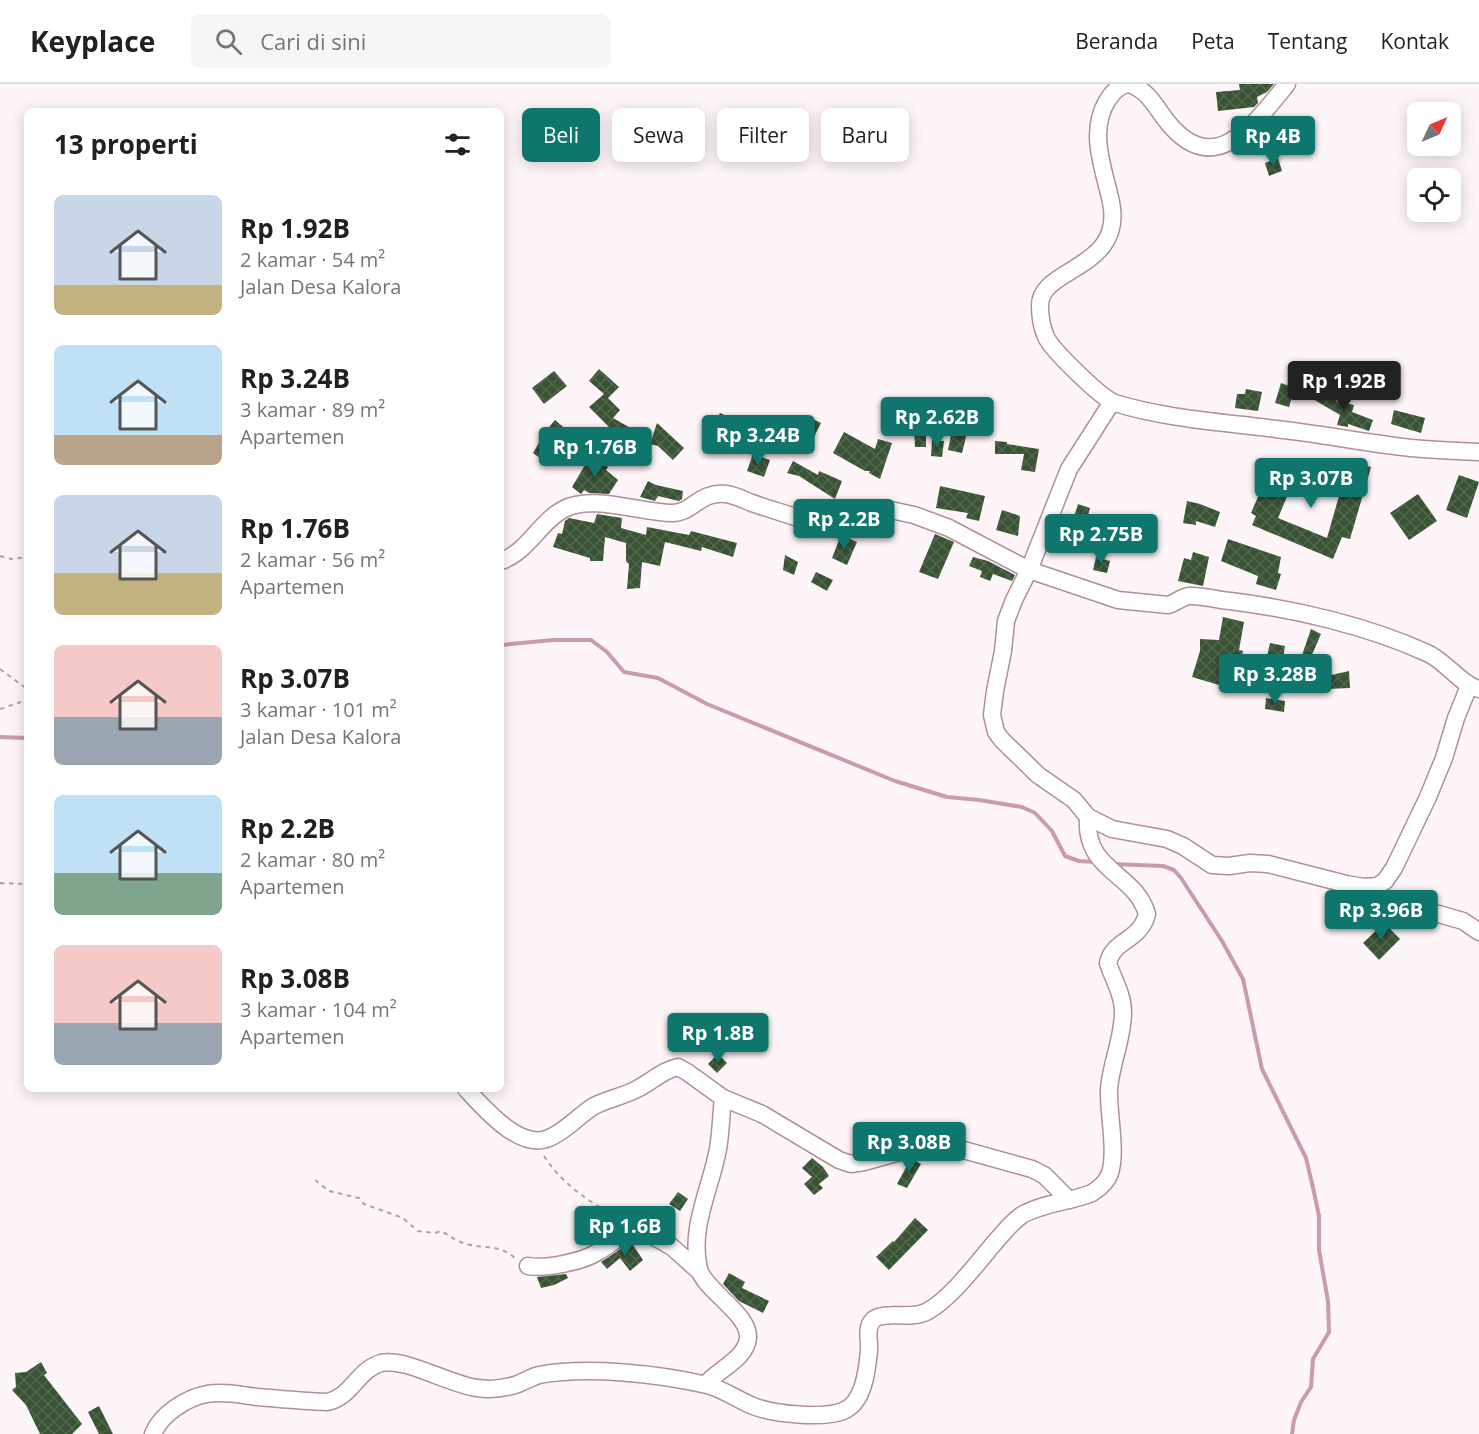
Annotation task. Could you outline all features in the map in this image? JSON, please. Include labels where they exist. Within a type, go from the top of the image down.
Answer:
[{"type":"street","points":[[1287,84],[1247,130],[1234,139],[1215,147],[1201,147],[1188,142],[1177,134],[1147,95],[1138,87],[1128,84],[1119,86],[1103,109],[1097,141],[1114,216],[1110,235],[1091,258],[1048,286],[1040,303],[1047,338],[1067,362],[1112,402],[1175,417],[1412,448],[1479,452]]},
{"type":"street","points":[[1112,402],[1069,469],[1006,621],[995,691],[993,724],[996,732],[1038,775],[1074,800],[1088,817],[1112,829],[1167,839],[1183,846],[1212,865],[1229,866],[1250,862],[1268,864],[1320,879],[1364,888],[1402,908],[1456,919],[1479,932]]},
{"type":"street","points":[[504,560],[522,548],[565,508],[591,504],[629,507],[656,513],[678,513],[706,495],[727,494],[816,522],[886,509],[914,515],[950,528],[1029,570],[1118,600],[1168,605],[1180,598],[1192,596],[1262,605],[1374,633],[1426,653],[1474,688],[1456,718],[1444,758],[1394,868],[1385,881],[1377,886],[1364,888]]},
{"type":"street","points":[[153,1434],[161,1420],[171,1412],[207,1394],[327,1402],[344,1396],[367,1370],[386,1362],[399,1363],[463,1386],[480,1389],[516,1385],[538,1375],[621,1371],[710,1385],[757,1407],[776,1412],[833,1414],[845,1411],[851,1407],[858,1396],[864,1380],[869,1348],[869,1326],[872,1321],[884,1316],[914,1317],[935,1307],[1022,1215],[1092,1193],[1102,1186],[1110,1172],[1112,1159],[1109,1089],[1119,1046],[1123,1010],[1121,996],[1108,963],[1113,951],[1138,933],[1147,914],[1141,898],[1097,856],[1088,838],[1088,817]]},
{"type":"street","points":[[469,1092],[486,1112],[505,1127],[529,1140],[539,1142],[560,1132],[594,1106],[636,1090],[672,1068],[683,1069],[723,1098],[762,1114],[839,1160],[851,1164],[874,1160],[923,1144],[942,1144],[1032,1169],[1044,1175],[1069,1200]]},
{"type":"street","points":[[700,1272],[697,1254],[698,1233],[702,1205],[719,1147],[723,1098]]},
{"type":"street","points":[[528,1266],[546,1267],[594,1255],[635,1226],[672,1247],[700,1272],[748,1329],[744,1351],[709,1381],[710,1385]]},
{"type":"path","points":[[0,556],[11,559],[24,557]]},
{"type":"path","points":[[0,669],[24,687]]},
{"type":"path","points":[[0,709],[24,701]]},
{"type":"path","points":[[0,884],[24,884]]},
{"type":"path","points":[[539,1142],[546,1159],[577,1191],[603,1210],[635,1226]]},
{"type":"path","points":[[315,1180],[329,1191],[359,1198],[364,1204],[403,1218],[418,1230],[435,1233],[441,1231],[469,1245],[494,1246],[505,1250],[517,1261],[528,1266]]},
{"type":"building","points":[[1239,84],[1274,84],[1267,92],[1257,97],[1258,103],[1254,107],[1218,111],[1216,92],[1240,90]]},
{"type":"building","points":[[1278,158],[1282,171],[1269,176],[1265,163]]},
{"type":"building","points":[[599,369],[619,387],[608,398],[620,410],[613,418],[634,430],[626,445],[616,439],[618,436],[589,407],[604,394],[589,381]]},
{"type":"building","points":[[554,371],[567,386],[544,404],[532,388]]},
{"type":"building","points":[[1281,383],[1295,388],[1289,407],[1275,403]]},
{"type":"building","points":[[1246,389],[1262,392],[1258,411],[1235,408],[1237,394],[1245,394]]},
{"type":"building","points":[[1325,389],[1339,397],[1336,401],[1354,405],[1352,412],[1373,420],[1369,431],[1348,424],[1348,427],[1337,425],[1340,415],[1313,399],[1314,396],[1320,398]]},
{"type":"building","points":[[1394,410],[1425,418],[1421,433],[1391,424]]},
{"type":"building","points":[[720,413],[740,422],[726,452],[712,445],[719,428],[715,423]]},
{"type":"building","points":[[809,417],[821,423],[814,437],[802,431]]},
{"type":"building","points":[[555,420],[569,432],[558,445],[560,447],[550,465],[533,453]]},
{"type":"building","points":[[657,423],[684,448],[673,460],[658,446],[650,444]]},
{"type":"building","points":[[914,429],[926,429],[926,447],[915,447]]},
{"type":"building","points":[[952,430],[967,433],[962,453],[948,450]]},
{"type":"building","points":[[844,432],[875,449],[878,439],[892,443],[880,479],[869,473],[870,471],[865,471],[833,453]]},
{"type":"building","points":[[932,440],[944,441],[942,457],[931,456]]},
{"type":"building","points":[[995,441],[1039,449],[1035,472],[1021,470],[1024,454],[995,454]]},
{"type":"building","points":[[591,453],[608,467],[606,470],[618,480],[609,494],[589,493],[584,490],[581,494],[572,487],[585,465],[583,463]]},
{"type":"building","points":[[753,454],[770,460],[764,477],[747,471]]},
{"type":"building","points":[[793,461],[818,475],[819,471],[842,481],[835,499],[799,476],[787,473]]},
{"type":"building","points":[[1349,461],[1371,467],[1350,539],[1342,537],[1333,559],[1252,525],[1256,516],[1251,513],[1272,464],[1296,475],[1278,518],[1327,538]]},
{"type":"building","points":[[1459,475],[1479,482],[1467,518],[1446,510]]},
{"type":"building","points":[[648,481],[683,491],[682,499],[679,501],[658,496],[655,501],[640,497]]},
{"type":"building","points":[[940,486],[985,496],[979,521],[966,518],[968,513],[936,508]]},
{"type":"building","points":[[1418,494],[1437,521],[1409,540],[1390,513]]},
{"type":"building","points":[[1187,501],[1220,512],[1215,527],[1196,521],[1196,525],[1183,523]]},
{"type":"building","points":[[1078,504],[1090,508],[1086,524],[1073,520]]},
{"type":"building","points":[[1002,510],[1020,516],[1018,536],[996,530]]},
{"type":"building","points":[[597,514],[622,518],[621,528],[646,535],[647,527],[689,535],[691,531],[737,543],[733,557],[702,547],[701,551],[665,542],[660,566],[642,562],[640,588],[627,589],[629,564],[626,561],[626,543],[605,537],[603,561],[590,561],[590,558],[553,547],[558,533],[562,534],[565,521],[569,518],[594,523]]},
{"type":"building","points":[[1128,516],[1144,519],[1141,534],[1126,531]]},
{"type":"building","points":[[878,521],[893,522],[892,537],[876,536]]},
{"type":"building","points":[[935,534],[954,542],[938,579],[919,572]]},
{"type":"building","points":[[841,535],[857,542],[847,565],[832,558]]},
{"type":"building","points":[[1228,539],[1281,557],[1278,573],[1281,574],[1276,590],[1256,584],[1258,576],[1221,561]]},
{"type":"building","points":[[1193,552],[1209,557],[1203,586],[1178,581],[1184,558],[1191,560]]},
{"type":"building","points":[[785,555],[798,562],[794,575],[783,570]]},
{"type":"building","points":[[973,557],[988,561],[1015,575],[1012,581],[993,574],[990,581],[980,577],[982,571],[969,566]]},
{"type":"building","points":[[1096,557],[1110,561],[1107,573],[1093,570]]},
{"type":"building","points":[[816,572],[833,580],[827,591],[811,582]]},
{"type":"building","points":[[1223,617],[1244,622],[1239,650],[1243,651],[1236,679],[1222,676],[1219,685],[1192,677],[1200,651],[1200,639],[1219,640]]},
{"type":"building","points":[[1311,629],[1321,634],[1308,664],[1300,661]]},
{"type":"building","points":[[1270,643],[1285,646],[1282,664],[1266,660]]},
{"type":"building","points":[[1349,671],[1350,688],[1327,689],[1327,676]]},
{"type":"building","points":[[1266,698],[1285,701],[1284,712],[1265,709]]},
{"type":"building","points":[[1384,923],[1400,939],[1379,960],[1363,943]]},
{"type":"building","points":[[718,1054],[727,1063],[717,1073],[708,1064]]},
{"type":"building","points":[[812,1158],[823,1167],[829,1176],[819,1184],[823,1188],[814,1195],[804,1184],[812,1177],[802,1168]]},
{"type":"building","points":[[912,1159],[921,1164],[907,1188],[897,1184]]},
{"type":"building","points":[[678,1192],[688,1199],[680,1211],[669,1204]]},
{"type":"building","points":[[915,1218],[928,1230],[889,1270],[876,1257],[894,1242]]},
{"type":"building","points":[[631,1242],[643,1260],[630,1271],[620,1258],[607,1269],[601,1262]]},
{"type":"building","points":[[729,1273],[745,1282],[742,1288],[769,1301],[763,1313],[739,1301],[723,1284]]},
{"type":"building","points":[[566,1274],[568,1278],[541,1288],[537,1277]]},
{"type":"building","points":[[41,1362],[47,1373],[44,1375],[82,1424],[72,1434],[40,1434],[26,1405],[12,1390],[16,1387],[15,1373],[26,1372]]},
{"type":"building","points":[[99,1406],[113,1434],[99,1434],[88,1412]]},
{"type":"waterway","points":[[504,645],[553,640],[591,640],[607,652],[624,672],[658,678],[707,704],[895,781],[947,797],[1022,807],[1035,813],[1052,831],[1065,856],[1079,861],[1096,862]]},
{"type":"waterway","points":[[0,737],[24,738]]},
{"type":"waterway","points":[[1112,864],[1163,866],[1174,870],[1181,878],[1222,941],[1243,979],[1262,1069],[1306,1158],[1319,1216],[1319,1250],[1328,1301],[1329,1332],[1313,1359],[1311,1387],[1301,1402],[1294,1420],[1292,1434]]}]
